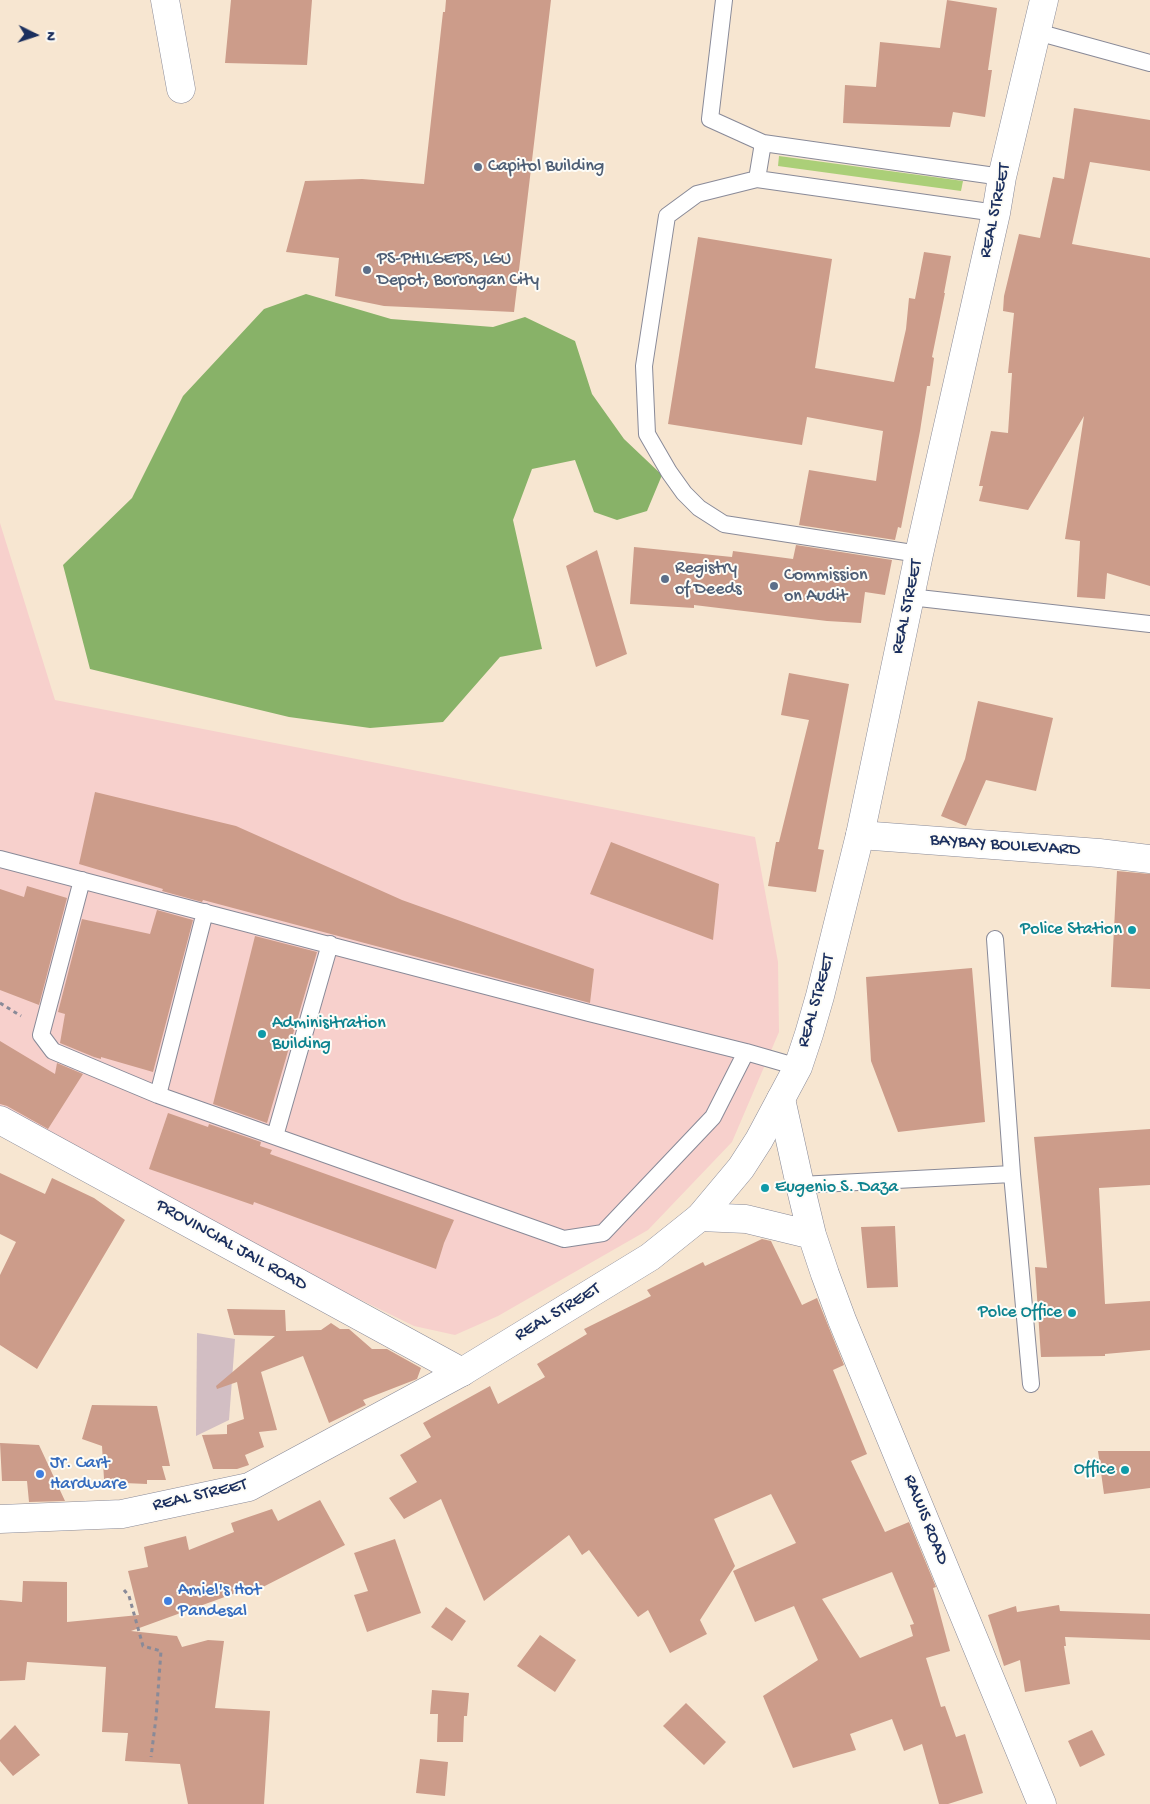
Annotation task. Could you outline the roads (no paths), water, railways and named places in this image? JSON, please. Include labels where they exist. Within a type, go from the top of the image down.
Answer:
[{"type":"main road","points":[[164,0],[181,89]]},
{"type":"main road","name":"REAL STREET","points":[[0,1519],[122,1514],[249,1487],[462,1372],[650,1257],[700,1217],[741,1168],[759,1140],[798,1067],[820,996],[860,835],[919,554],[996,213],[1002,177],[1044,0]]},
{"type":"main road","name":"BAYBAY BOULEVARD","points":[[860,835],[1099,853],[1150,859]]},
{"type":"main road","name":"RAWIS ROAD","points":[[781,1100],[812,1235],[842,1320],[1042,1804]]},
{"type":"main road","name":"PROVINCIAL JAIL ROAD","points":[[0,1120],[462,1372]]},
{"type":"main road","points":[[700,1217],[746,1219],[812,1235]]},
{"type":"lane","points":[[724,0],[710,119],[763,143],[1002,177]]},
{"type":"lane","points":[[1037,32],[1150,63]]},
{"type":"lane","points":[[757,179],[763,143]]},
{"type":"lane","points":[[919,554],[724,524],[698,508],[684,493],[669,472],[647,434],[644,366],[667,216],[697,194],[757,179],[996,213]]},
{"type":"lane","points":[[910,597],[1150,624]]},
{"type":"lane","points":[[0,859],[798,1067]]},
{"type":"lane","points":[[82,880],[42,1035],[53,1050],[158,1095],[564,1239],[603,1232],[713,1117],[746,1052]]},
{"type":"lane","points":[[158,1095],[205,912]]},
{"type":"lane","points":[[995,939],[1030,1384]]},
{"type":"lane","points":[[275,1136],[330,944]]},
{"type":"lane","points":[[800,1185],[1012,1174]]},
{"type":"place","name":"Capitol Building","points":[[478,167]]},
{"type":"place","name":"PS-PHILGEPS, LGU Depot, Borongan City","points":[[367,270]]},
{"type":"place","name":"Registry of Deeds","points":[[665,579]]},
{"type":"place","name":"Commission on Audit","points":[[774,586]]},
{"type":"place","name":"Police Station","points":[[1132,930]]},
{"type":"place","name":"Adminisitration Building","points":[[262,1034]]},
{"type":"place","name":"Eugenio S. Daza","points":[[765,1188]]},
{"type":"place","name":"Polce Office","points":[[1072,1313]]},
{"type":"place","name":"Office","points":[[1125,1470]]},
{"type":"place","name":"Jr. Cart Hardware","points":[[40,1474]]},
{"type":"place","name":"Amiel's Hot Pandesal","points":[[168,1601]]}]
